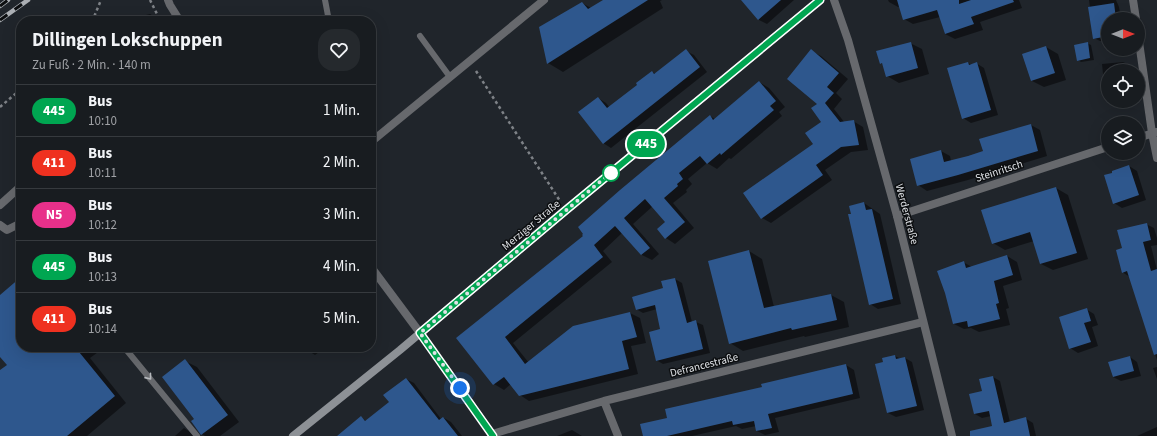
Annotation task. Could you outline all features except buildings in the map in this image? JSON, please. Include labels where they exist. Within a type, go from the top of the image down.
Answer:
[{"type":"main road","name":"Merziger Straße","points":[[293,436],[400,350],[566,210],[820,0]]},
{"type":"street","points":[[168,0],[177,16]]},
{"type":"street","points":[[376,138],[544,0]]},
{"type":"street","name":"Werderstraße","points":[[834,0],[848,40],[897,216],[952,436]]},
{"type":"street","points":[[1133,0],[1135,12]]},
{"type":"street","points":[[1142,56],[1155,133],[1157,158]]},
{"type":"street","points":[[1145,136],[1155,133]]},
{"type":"street","name":"Steinritsch","points":[[897,216],[1101,149]]},
{"type":"street","points":[[0,205],[16,191]]},
{"type":"street","points":[[0,226],[7,230],[16,226]]},
{"type":"street","points":[[376,278],[420,333],[493,435]]},
{"type":"street","name":"Defrancestraße","points":[[493,435],[604,401],[923,322]]},
{"type":"street","points":[[604,401],[618,436]]},
{"type":"lane","points":[[325,0],[328,16]]},
{"type":"lane","points":[[420,36],[450,77]]},
{"type":"lane","points":[[128,352],[197,436]]},
{"type":"path","points":[[94,16],[101,0]]},
{"type":"path","points":[[150,0],[158,16]]},
{"type":"path","points":[[469,61],[566,210]]},
{"type":"path","points":[[0,107],[16,93]]},
{"type":"railway","points":[[0,6],[8,0]]},
{"type":"railway","points":[[0,20],[28,0]]},
{"type":"bus line","name":"445","points":[[493,436],[420,333],[820,0]]},
{"type":"route","points":[[460,388],[420,333],[614,170],[611,173]]}]
